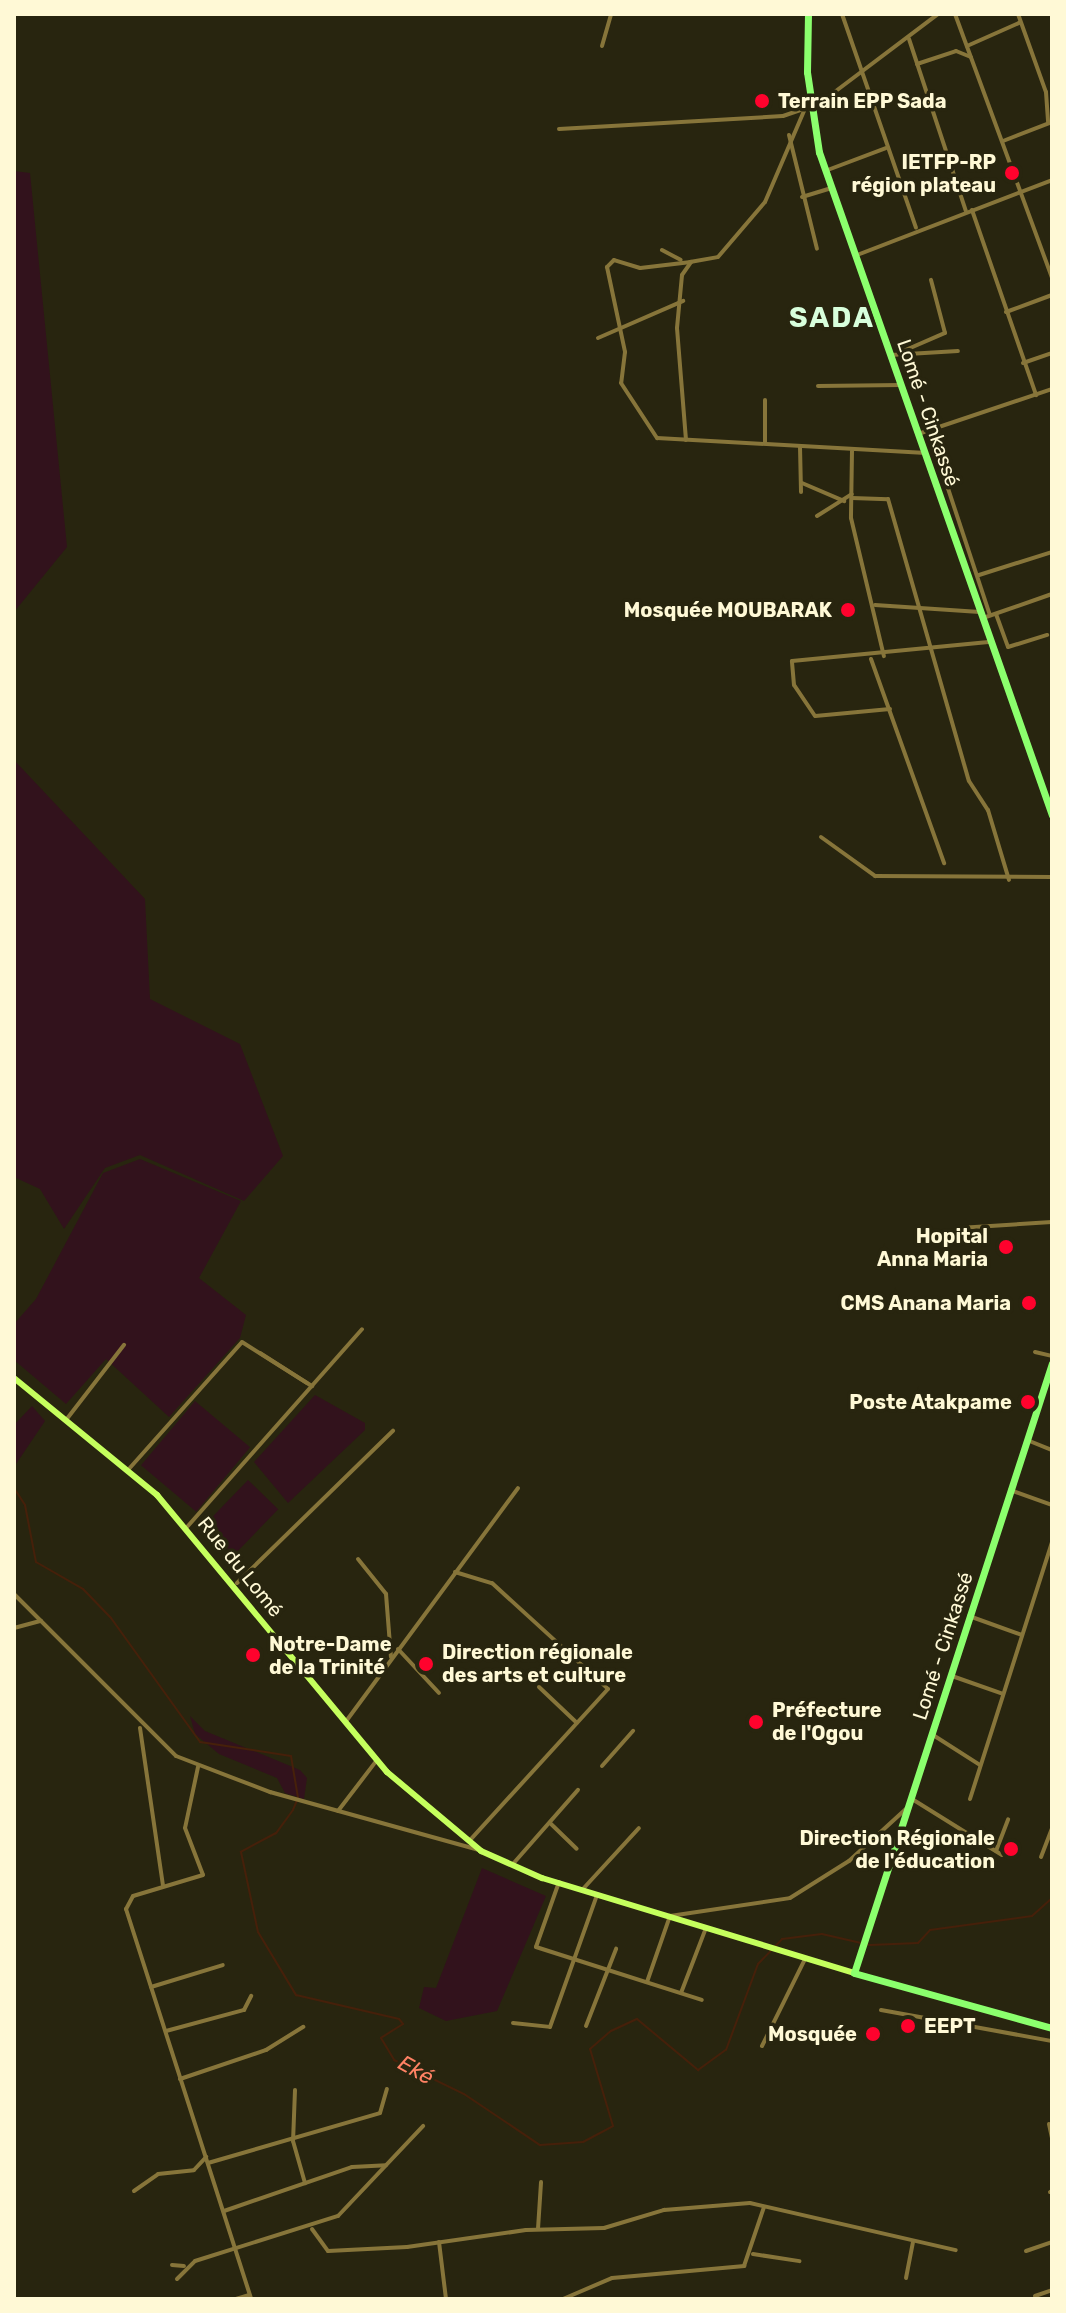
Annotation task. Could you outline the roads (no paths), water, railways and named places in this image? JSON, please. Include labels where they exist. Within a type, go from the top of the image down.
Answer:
[{"type":"highway","name":"Lomé - Cinkassé","points":[[808,14],[808,108],[825,171],[891,355],[922,453],[988,615],[991,642],[1052,815]]},
{"type":"highway","name":"Lomé - Cinkassé","points":[[854,1973],[1051,1369]]},
{"type":"highway","points":[[854,1973],[1052,2028]]},
{"type":"main road","name":"Rue du Lomé","points":[[14,1378],[128,1470],[187,1527],[237,1583],[377,1760],[481,1851],[597,1895],[854,1973]]},
{"type":"street","points":[[602,46],[611,14]]},
{"type":"street","points":[[842,14],[916,228]]},
{"type":"street","points":[[922,453],[657,438],[625,392],[618,328],[606,276],[614,260],[640,268],[718,257],[765,202],[788,135],[808,108],[862,73],[938,14]]},
{"type":"street","points":[[955,14],[1052,278]]},
{"type":"street","points":[[1003,141],[1050,122],[1049,92],[1018,14]]},
{"type":"street","points":[[967,46],[1020,23]]},
{"type":"street","points":[[909,39],[1036,395]]},
{"type":"street","points":[[917,64],[956,51],[972,59]]},
{"type":"street","points":[[559,129],[740,122],[808,108]]},
{"type":"street","points":[[788,135],[817,249]]},
{"type":"street","points":[[825,171],[886,148]]},
{"type":"street","points":[[855,256],[916,228],[1052,180]]},
{"type":"street","points":[[802,197],[831,188]]},
{"type":"street","points":[[662,250],[691,262]]},
{"type":"street","points":[[686,440],[677,328],[683,301],[682,275],[691,262]]},
{"type":"street","points":[[891,355],[945,333],[931,280]]},
{"type":"street","points":[[1006,312],[1052,295]]},
{"type":"street","points":[[598,338],[683,301]]},
{"type":"street","points":[[901,352],[958,351]]},
{"type":"street","points":[[1023,363],[1052,353]]},
{"type":"street","points":[[818,386],[901,385]]},
{"type":"street","points":[[916,434],[1052,389]]},
{"type":"street","points":[[765,400],[765,443]]},
{"type":"street","points":[[929,431],[979,575],[988,615],[1008,647],[1047,635]]},
{"type":"street","points":[[800,447],[801,492]]},
{"type":"street","points":[[852,450],[852,496],[884,656]]},
{"type":"street","points":[[802,483],[844,501]]},
{"type":"street","points":[[817,516],[852,496],[888,499],[921,609],[930,652],[1009,880]]},
{"type":"street","points":[[953,530],[964,532]]},
{"type":"street","points":[[979,575],[1052,552]]},
{"type":"street","points":[[875,605],[988,615],[1052,594]]},
{"type":"street","points":[[890,709],[815,716],[790,671],[792,661],[871,658],[991,642]]},
{"type":"street","points":[[871,658],[944,863]]},
{"type":"street","points":[[821,837],[875,876],[1009,880],[1052,877]]},
{"type":"street","points":[[959,1228],[1052,1222]]},
{"type":"street","points":[[187,1527],[309,1384],[362,1329]]},
{"type":"street","points":[[128,1470],[242,1342],[309,1384]]},
{"type":"street","points":[[66,1420],[124,1345]]},
{"type":"street","points":[[1035,1352],[1052,1356]]},
{"type":"street","points":[[237,1583],[393,1431]]},
{"type":"street","points":[[1027,1440],[1052,1450]]},
{"type":"street","points":[[347,1720],[518,1488]]},
{"type":"street","points":[[1010,1490],[1052,1505]]},
{"type":"street","points":[[970,1799],[1052,1542]]},
{"type":"street","points":[[358,1559],[386,1594],[391,1657]]},
{"type":"street","points":[[455,1572],[492,1583],[608,1689],[469,1841]]},
{"type":"street","points":[[14,1594],[140,1728],[198,1767],[292,1799],[481,1851]]},
{"type":"street","points":[[969,1616],[1022,1635]]},
{"type":"street","points":[[14,1628],[41,1621]]},
{"type":"street","points":[[398,1649],[439,1693]]},
{"type":"street","points":[[950,1676],[1003,1694]]},
{"type":"street","points":[[539,1687],[577,1723]]},
{"type":"street","points":[[140,1728],[163,1886]]},
{"type":"street","points":[[602,1766],[633,1731]]},
{"type":"street","points":[[931,1733],[980,1765]]},
{"type":"street","points":[[338,1811],[377,1760]]},
{"type":"street","points":[[198,1767],[185,1828],[203,1875],[163,1886],[126,1904],[180,2079],[238,2249],[250,2297],[236,2299]]},
{"type":"street","points":[[512,1865],[578,1790]]},
{"type":"street","points":[[910,1798],[1002,1855]]},
{"type":"street","points":[[647,1982],[670,1916],[790,1898],[849,1861],[906,1809]]},
{"type":"street","points":[[996,1851],[1008,1819]]},
{"type":"street","points":[[550,1823],[577,1849]]},
{"type":"street","points":[[582,1890],[639,1828]]},
{"type":"street","points":[[1041,1857],[1052,1829]]},
{"type":"street","points":[[559,1882],[536,1947],[702,2000]]},
{"type":"street","points":[[513,2023],[550,2027],[597,1895]]},
{"type":"street","points":[[681,1993],[706,1928]]},
{"type":"street","points":[[586,2026],[616,1949]]},
{"type":"street","points":[[762,2046],[805,1959]]},
{"type":"street","points":[[151,1987],[223,1965]]},
{"type":"street","points":[[166,2031],[244,2010],[251,1996]]},
{"type":"street","points":[[881,2010],[1052,2041]]},
{"type":"street","points":[[180,2079],[266,2050],[303,2027]]},
{"type":"street","points":[[134,2191],[158,2174],[182,2176],[207,2160],[293,2141],[380,2113],[387,2089]]},
{"type":"street","points":[[295,2090],[293,2141],[305,2183]]},
{"type":"street","points":[[1049,2124],[1052,2138]]},
{"type":"street","points":[[172,2265],[184,2266],[312,2229],[350,2208],[423,2126]]},
{"type":"street","points":[[224,2211],[305,2183],[387,2165]]},
{"type":"street","points":[[538,2229],[541,2182]]},
{"type":"street","points":[[312,2229],[328,2251],[439,2242],[538,2229],[604,2228],[664,2210],[764,2206],[913,2243],[956,2250]]},
{"type":"street","points":[[563,2299],[612,2278],[744,2266],[753,2254],[752,2230],[764,2206]]},
{"type":"street","points":[[439,2242],[446,2299]]},
{"type":"street","points":[[1026,2251],[1052,2242]]},
{"type":"street","points":[[906,2278],[913,2243]]},
{"type":"street","points":[[753,2254],[799,2261]]},
{"type":"street","points":[[177,2279],[184,2266]]},
{"type":"street","points":[[1035,2296],[1052,2290]]},
{"type":"waterway","name":"Eké","points":[[14,1488],[25,1505],[36,1562],[83,1589],[111,1618],[200,1742],[291,1756],[298,1798],[293,1810],[276,1833],[241,1852],[258,1932],[296,1995],[399,2019],[403,2024],[381,2038],[394,2060],[464,2094],[540,2145],[583,2142],[613,2126],[590,2049],[611,2031],[637,2019],[698,2070],[726,2050],[758,1964],[782,1939],[822,1934],[870,1945],[918,1943],[930,1930],[1032,1916],[1052,1898]]},
{"type":"place","name":"Terrain EPP Sada","points":[[762,101]]},
{"type":"place","name":"IETFP-RP région plateau","points":[[1012,173]]},
{"type":"place","name":"Mosquée MOUBARAK","points":[[848,610]]},
{"type":"place","name":"Hopital Anna Maria","points":[[1006,1247]]},
{"type":"place","name":"CMS Anana Maria","points":[[1029,1303]]},
{"type":"place","name":"Poste Atakpame","points":[[1028,1402]]},
{"type":"place","name":"Notre-Dame de la Trinité","points":[[253,1655]]},
{"type":"place","name":"Direction régionale des arts et culture","points":[[426,1664]]},
{"type":"place","name":"Préfecture de l'Ogou","points":[[756,1722]]},
{"type":"place","name":"Direction Régionale de l'éducation","points":[[1011,1849]]},
{"type":"place","name":"EEPT","points":[[908,2026]]},
{"type":"place","name":"Mosquée","points":[[873,2034]]},
{"type":"district","name":"SADA","points":[[832,318]]}]
